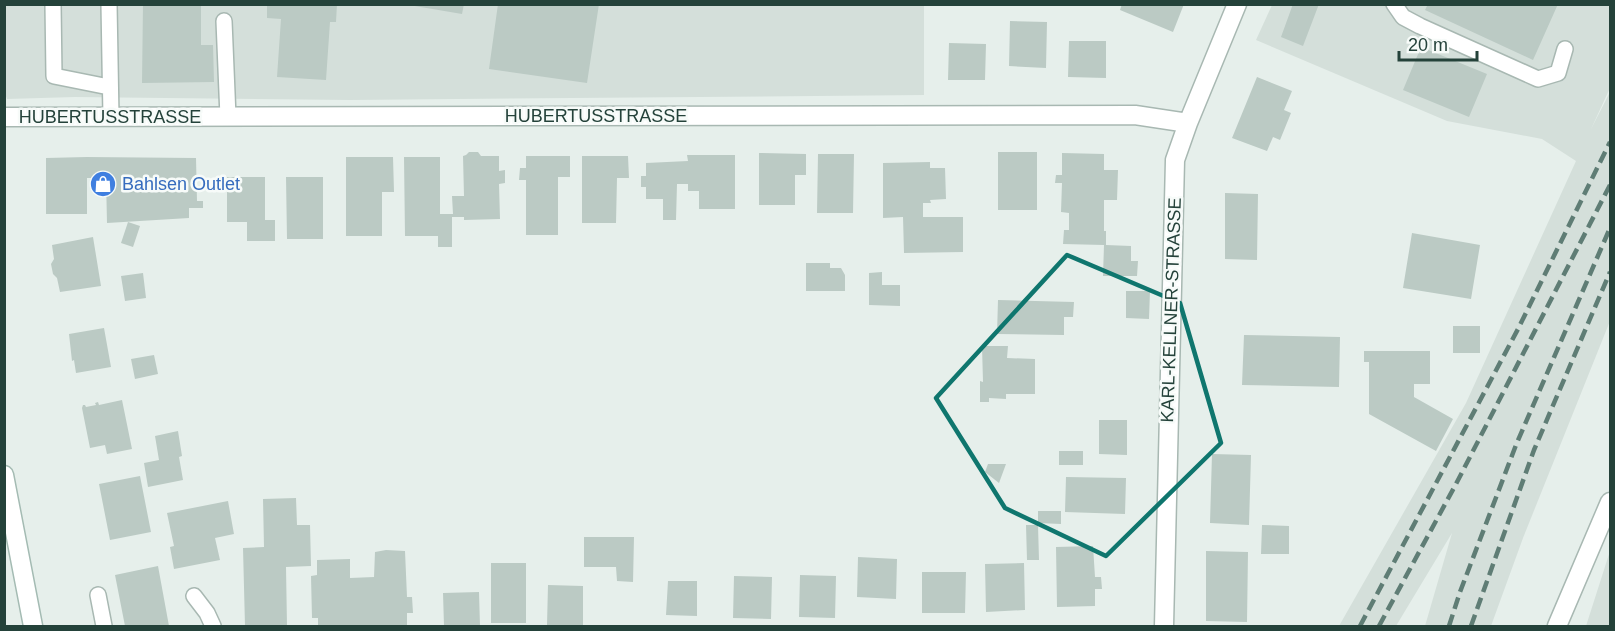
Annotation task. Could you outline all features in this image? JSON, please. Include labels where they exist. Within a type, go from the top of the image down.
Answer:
[{"type":"street","name":"KARL-KELLNER-STRASSE","points":[[1164,627],[1175,160],[1237,4]]},
{"type":"street","name":"HUBERTUSSTRASSE","points":[[4,117],[1135,116],[1188,123]]},
{"type":"street","points":[[4,475],[33,627]]},
{"type":"street","points":[[1557,627],[1611,502]]},
{"type":"lane","points":[[53,4],[54,76],[109,87]]},
{"type":"lane","points":[[109,4],[111,117]]},
{"type":"lane","points":[[1394,4],[1403,17],[1420,26],[1538,79],[1558,73],[1565,49]]},
{"type":"lane","points":[[224,21],[228,117]]},
{"type":"lane","points":[[98,595],[104,627]]},
{"type":"lane","points":[[194,596],[207,613],[213,627]]},
{"type":"highlighted area","points":[[1067,255],[1180,303],[1221,443],[1106,556],[1005,508],[936,398]]},
{"type":"shaded area","points":[[5,5],[924,5],[924,95],[350,100],[75,97],[7,99],[5,94]]},
{"type":"shaded area","points":[[1272,5],[1610,5],[1610,88],[1591,129],[1610,92],[1610,321],[1523,538],[1491,626],[1425,626],[1452,533],[1396,626],[1339,626],[1466,403],[1576,161],[1542,139],[1447,121],[1256,40]]},
{"type":"shaded area","points":[[1610,551],[1610,626],[1586,626]]},
{"type":"building","points":[[143,4],[201,4],[201,45],[213,45],[214,82],[142,83]]},
{"type":"building","points":[[267,4],[337,4],[336,22],[330,22],[326,80],[277,77],[281,19],[267,18]]},
{"type":"building","points":[[403,4],[464,4],[462,14]]},
{"type":"building","points":[[498,4],[599,4],[587,83],[489,69]]},
{"type":"building","points":[[1122,4],[1184,4],[1173,32],[1120,10]]},
{"type":"building","points":[[1293,4],[1319,4],[1303,46],[1281,37]]},
{"type":"building","points":[[1428,4],[1558,4],[1533,60],[1425,10]]},
{"type":"building","points":[[1010,21],[1047,22],[1046,68],[1009,66]]},
{"type":"building","points":[[1069,41],[1106,41],[1106,78],[1068,77]]},
{"type":"building","points":[[949,43],[986,44],[985,80],[948,80]]},
{"type":"building","points":[[1421,47],[1487,74],[1469,117],[1403,90]]},
{"type":"building","points":[[1257,77],[1292,91],[1284,110],[1291,113],[1280,140],[1273,137],[1267,151],[1232,138]]},
{"type":"building","points":[[469,152],[478,152],[481,156],[499,156],[499,171],[505,170],[505,183],[499,184],[500,219],[464,220],[464,217],[452,217],[452,247],[438,247],[438,236],[405,236],[404,157],[440,157],[440,214],[453,214],[452,196],[464,196],[463,156]]},
{"type":"building","points":[[998,152],[1037,152],[1037,210],[998,210]]},
{"type":"building","points":[[759,153],[806,154],[806,175],[795,175],[795,205],[759,205]]},
{"type":"building","points":[[1062,153],[1104,154],[1104,170],[1118,170],[1117,200],[1104,200],[1106,245],[1131,246],[1131,261],[1138,261],[1137,276],[1103,276],[1104,245],[1063,244],[1064,230],[1069,230],[1069,213],[1061,212],[1062,183],[1055,183],[1056,175],[1062,175]]},
{"type":"building","points":[[818,154],[854,154],[853,213],[817,213]]},
{"type":"building","points":[[687,155],[735,155],[735,209],[699,209],[699,191],[688,191],[688,184],[677,184],[676,220],[663,220],[663,199],[646,199],[646,187],[641,187],[641,176],[646,176],[646,163],[688,161]]},
{"type":"building","points":[[526,156],[570,156],[570,177],[558,177],[558,235],[526,235],[526,180],[519,180],[520,168],[526,168]]},
{"type":"building","points":[[582,156],[628,156],[629,178],[617,178],[616,223],[582,223]]},
{"type":"building","points":[[346,157],[393,157],[394,192],[382,192],[382,236],[346,236]]},
{"type":"building","points":[[46,158],[196,158],[197,201],[203,201],[203,208],[189,208],[189,218],[107,223],[106,178],[87,178],[87,214],[46,214]]},
{"type":"building","points":[[930,162],[930,168],[945,168],[946,199],[923,203],[923,217],[963,217],[963,252],[904,253],[903,217],[883,218],[883,163]]},
{"type":"building","points":[[227,177],[265,177],[265,220],[275,220],[275,241],[247,241],[247,222],[227,222]]},
{"type":"building","points":[[286,177],[323,177],[323,239],[287,239]]},
{"type":"building","points":[[1225,193],[1258,194],[1257,260],[1225,259]]},
{"type":"building","points":[[128,222],[140,226],[133,247],[121,243]]},
{"type":"building","points":[[1412,233],[1480,245],[1471,299],[1403,288]]},
{"type":"building","points":[[93,237],[101,286],[60,292],[51,264],[54,259],[52,245]]},
{"type":"building","points":[[806,263],[830,263],[830,268],[841,268],[845,275],[845,291],[806,291]]},
{"type":"building","points":[[882,272],[882,285],[900,285],[900,306],[869,305],[869,273]]},
{"type":"building","points":[[143,273],[146,298],[125,301],[121,276]]},
{"type":"building","points":[[1126,291],[1150,291],[1149,319],[1126,318]]},
{"type":"building","points":[[998,300],[1074,302],[1073,317],[1064,317],[1064,335],[997,334]]},
{"type":"building","points":[[1453,326],[1480,326],[1480,353],[1453,353]]},
{"type":"building","points":[[104,328],[111,367],[76,373],[74,360],[72,361],[69,334]]},
{"type":"building","points":[[1244,335],[1340,337],[1339,387],[1242,385]]},
{"type":"building","points":[[982,346],[1008,346],[1007,358],[1035,359],[1035,394],[1006,394],[1006,399],[989,398],[989,402],[980,402],[980,381],[983,382]]},
{"type":"building","points":[[1364,351],[1430,351],[1430,384],[1414,384],[1414,397],[1453,419],[1436,451],[1369,414],[1369,362],[1364,362]]},
{"type":"building","points":[[154,355],[158,374],[135,379],[131,359]]},
{"type":"building","points":[[122,400],[132,449],[107,454],[105,445],[90,448],[83,405],[86,407],[96,405],[95,403],[98,402],[99,405]]},
{"type":"building","points":[[1099,420],[1127,420],[1127,455],[1099,454]]},
{"type":"building","points":[[178,431],[183,480],[148,487],[144,463],[159,460],[155,436]]},
{"type":"building","points":[[1059,451],[1083,451],[1083,465],[1059,465]]},
{"type":"building","points":[[1212,454],[1251,455],[1249,525],[1210,523]]},
{"type":"building","points":[[988,464],[1006,464],[999,483],[985,472]]},
{"type":"building","points":[[140,476],[151,532],[110,540],[99,484]]},
{"type":"building","points":[[1066,477],[1126,478],[1125,514],[1065,512]]},
{"type":"building","points":[[296,498],[297,525],[310,525],[311,566],[286,567],[287,626],[245,626],[243,548],[264,547],[263,499]]},
{"type":"building","points":[[228,501],[234,534],[215,538],[220,560],[174,569],[170,547],[174,546],[167,513]]},
{"type":"building","points":[[1038,511],[1061,511],[1061,524],[1038,523]]},
{"type":"building","points":[[1026,525],[1038,525],[1039,560],[1027,560]]},
{"type":"building","points":[[1262,525],[1289,526],[1289,554],[1261,554]]},
{"type":"building","points":[[584,537],[634,537],[633,582],[617,581],[616,567],[584,567]]},
{"type":"building","points":[[1093,546],[1095,577],[1101,577],[1102,589],[1095,589],[1095,606],[1057,607],[1056,547]]},
{"type":"building","points":[[405,551],[407,597],[412,597],[413,613],[407,613],[407,626],[318,626],[318,618],[312,618],[311,576],[317,575],[317,560],[350,559],[350,578],[374,577],[375,552]]},
{"type":"building","points":[[1206,551],[1248,552],[1247,622],[1206,621]]},
{"type":"building","points":[[858,557],[897,559],[896,599],[857,597]]},
{"type":"building","points":[[491,563],[526,563],[526,623],[491,623]]},
{"type":"building","points":[[1024,563],[1025,610],[986,612],[985,564]]},
{"type":"building","points":[[158,566],[169,626],[125,626],[115,575]]},
{"type":"building","points":[[922,572],[966,572],[965,613],[922,613]]},
{"type":"building","points":[[800,575],[836,576],[835,618],[799,617]]},
{"type":"building","points":[[734,576],[772,577],[771,619],[733,618]]},
{"type":"building","points":[[668,581],[697,581],[697,616],[666,615]]},
{"type":"building","points":[[548,585],[583,586],[583,625],[547,625]]},
{"type":"building","points":[[479,592],[480,626],[444,626],[443,593]]},
{"type":"railway","points":[[1360,626],[1518,329],[1610,142]]},
{"type":"railway","points":[[1379,626],[1456,484],[1610,185]]},
{"type":"railway","points":[[1449,626],[1516,445],[1610,228]]},
{"type":"railway","points":[[1471,626],[1534,450],[1610,272]]},
{"type":"place","name":"Bahlsen Outlet","points":[[103,184]]}]
